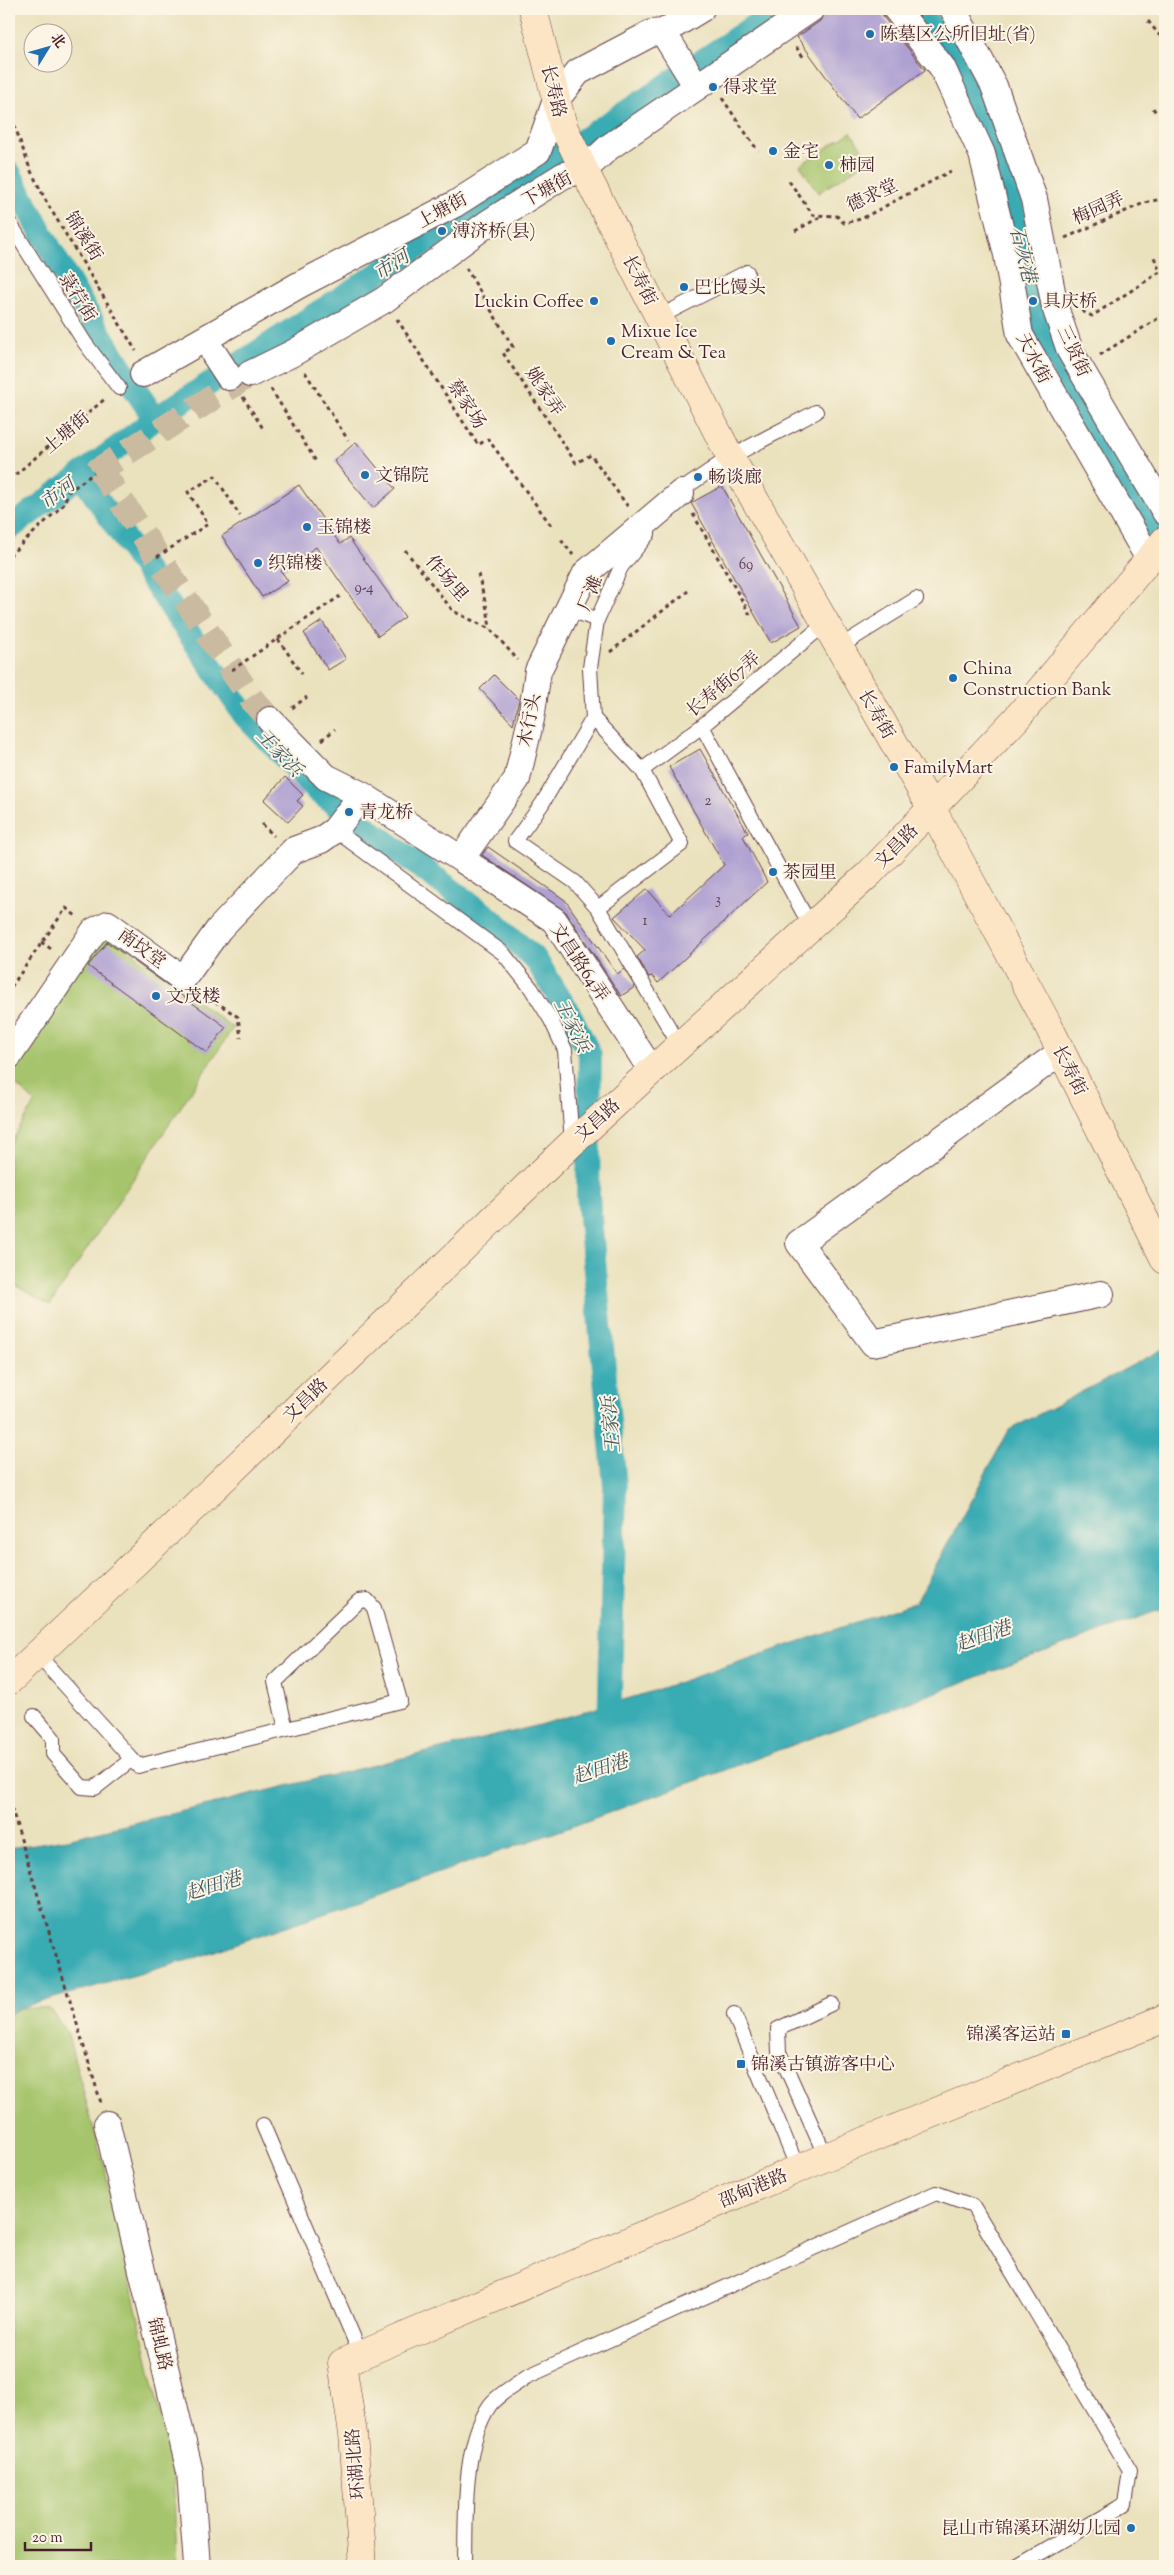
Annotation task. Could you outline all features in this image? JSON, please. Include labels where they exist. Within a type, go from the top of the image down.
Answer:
[{"type":"street","name":"长寿路","points":[[533,9],[559,113],[584,170]]},
{"type":"street","name":"上塘街","points":[[146,373],[299,285],[442,232],[455,204],[538,151],[559,113],[578,72],[652,34],[663,32],[701,9]]},
{"type":"street","name":"下塘街","points":[[244,378],[293,353],[384,300],[442,232],[488,224],[564,175],[584,170],[693,76],[812,9]]},
{"type":"street","name":"天水街","points":[[896,9],[942,66],[982,154],[1007,255],[1032,301],[1020,335],[1157,549]]},
{"type":"street","name":"三贤街","points":[[953,9],[994,86],[1034,199],[1044,248],[1032,301],[1070,350],[1165,512]]},
{"type":"street","points":[[663,32],[693,76]]},
{"type":"street","name":"长寿街","points":[[584,170],[730,457],[932,809],[1061,1052],[1165,1260]]},
{"type":"street","points":[[214,354],[244,378]]},
{"type":"street","name":"木行头","points":[[461,859],[517,778],[531,719],[538,671],[586,573],[681,493]]},
{"type":"street","name":"文昌路","points":[[9,1681],[191,1510],[615,1102],[680,1046],[870,873],[1016,719],[1157,549]]},
{"type":"street","points":[[270,720],[326,777],[461,859]]},
{"type":"street","points":[[337,827],[360,799]]},
{"type":"street","name":"南坟堂","points":[[9,1056],[94,931],[108,924],[183,978],[219,929],[294,850],[321,840],[337,827]]},
{"type":"street","name":"文昌路64弄","points":[[461,859],[554,920],[652,1071]]},
{"type":"street","points":[[1061,1052],[799,1243],[873,1343],[1101,1294]]},
{"type":"street","name":"邵甸港路","points":[[352,2359],[826,2157],[1165,2018]]},
{"type":"street","name":"锦虬路","points":[[107,2124],[190,2472],[197,2566]]},
{"type":"street","name":"环湖北路","points":[[352,2359],[353,2434],[363,2566]]},
{"type":"lane","name":"菉荇街","points":[[9,222],[85,343],[119,388]]},
{"type":"lane","points":[[659,317],[747,272]]},
{"type":"lane","name":"厂滩","points":[[593,718],[590,668],[597,620],[621,567],[681,493],[730,457],[816,412]]},
{"type":"lane","points":[[839,646],[916,599]]},
{"type":"lane","points":[[569,609],[597,620]]},
{"type":"lane","name":"长寿街67弄","points":[[642,770],[702,726],[826,623]]},
{"type":"lane","points":[[598,908],[682,844],[642,770],[593,718],[542,804],[515,841],[575,882],[598,908],[680,1046]]},
{"type":"lane","points":[[702,726],[810,927]]},
{"type":"lane","points":[[337,827],[503,953],[531,988],[551,1020],[566,1050],[572,1143]]},
{"type":"lane","points":[[38,1654],[138,1766],[400,1701],[374,1608],[368,1600],[359,1601],[274,1682],[286,1729]]},
{"type":"lane","points":[[34,1716],[53,1738],[53,1754],[82,1787],[95,1788],[132,1759]]},
{"type":"lane","points":[[826,2157],[779,2052],[778,2029],[831,2004]]},
{"type":"lane","points":[[734,2014],[798,2169]]},
{"type":"lane","points":[[263,2125],[352,2359]]},
{"type":"lane","points":[[465,2566],[466,2488],[477,2431],[491,2404],[526,2377],[936,2193],[974,2206],[1130,2470],[1125,2504],[1018,2566]]},
{"type":"path","points":[[1148,21],[1165,42]]},
{"type":"path","points":[[693,76],[758,151]]},
{"type":"path","points":[[1153,108],[1157,114]]},
{"type":"path","name":"锦溪街","points":[[9,110],[30,169],[47,203],[146,373]]},
{"type":"path","name":"德求堂","points":[[789,181],[813,215],[837,216],[844,223],[861,219],[951,171]]},
{"type":"path","name":"梅园弄","points":[[1044,248],[1144,203],[1165,198]]},
{"type":"path","points":[[795,230],[822,216]]},
{"type":"path","name":"姚家弄","points":[[442,232],[513,347],[503,353],[576,463],[591,455],[642,526]]},
{"type":"path","points":[[1032,301],[1092,316],[1160,272],[1154,257]]},
{"type":"path","name":"蔡家场","points":[[384,300],[478,446],[488,439],[553,528]]},
{"type":"path","points":[[1079,367],[1165,314]]},
{"type":"path","points":[[293,353],[348,440]]},
{"type":"path","points":[[244,378],[264,430]]},
{"type":"path","points":[[244,378],[317,463]]},
{"type":"path","name":"上塘街","points":[[9,480],[119,388]]},
{"type":"path","points":[[9,556],[64,504],[68,492],[75,485],[94,473]]},
{"type":"path","points":[[157,557],[208,524],[188,492],[215,476],[240,516]]},
{"type":"path","points":[[681,493],[752,618]]},
{"type":"path","name":"作场里","points":[[406,550],[454,611],[490,629],[536,681]]},
{"type":"path","points":[[478,574],[490,629]]},
{"type":"path","points":[[590,668],[688,591]]},
{"type":"path","points":[[232,670],[340,596]]},
{"type":"path","points":[[278,639],[302,674]]},
{"type":"path","points":[[11,987],[66,908]]},
{"type":"path","points":[[183,978],[238,1017],[241,1038]]},
{"type":"path","points":[[9,1800],[107,2124]]},
{"type":"green space","points":[[851,132],[869,160],[818,193],[800,165]]},
{"type":"green space","points":[[104,931],[233,1028],[50,1305],[9,1282],[9,1146],[35,1102],[9,1079],[9,1067]]},
{"type":"green space","points":[[19,2008],[49,2008],[67,2032],[105,2170],[173,2471],[177,2566],[9,2566],[9,2014]]},
{"type":"water","name":"赵田港","points":[[1165,1348],[1165,1608],[565,1829],[192,1959],[19,2008],[9,2014],[9,1848],[67,1839],[540,1725],[650,1692],[916,1602],[1009,1430]]},
{"type":"building","points":[[826,9],[881,9],[884,18],[925,70],[857,119],[797,37],[820,21]]},
{"type":"building","name":"文锦院","points":[[356,442],[395,489],[373,508],[334,461]]},
{"type":"building","points":[[299,485],[340,544],[349,538],[405,617],[378,636],[316,547],[281,571],[288,581],[262,597],[222,536]]},
{"type":"building","points":[[722,486],[801,626],[771,643],[691,503]]},
{"type":"building","points":[[322,621],[346,659],[328,670],[304,633]]},
{"type":"building","points":[[494,675],[519,700],[513,724],[480,689]]},
{"type":"building","points":[[700,749],[748,833],[743,836],[767,882],[658,983],[652,976],[649,977],[637,957],[645,950],[614,917],[647,889],[670,915],[724,865],[669,767]]},
{"type":"building","points":[[285,777],[303,795],[297,801],[303,806],[288,822],[264,800]]},
{"type":"building","points":[[488,847],[565,900],[617,974],[624,969],[635,987],[621,996],[566,912],[482,855]]},
{"type":"building","name":"文茂楼","points":[[107,942],[226,1027],[207,1053],[88,966]]},
{"type":"waterway","name":"市河","points":[[9,529],[155,419],[646,99],[779,9]]},
{"type":"waterway","name":"石灰港","points":[[919,9],[958,64],[998,148],[1039,318],[1107,463],[1165,548]]},
{"type":"waterway","points":[[9,172],[78,298],[155,419]]},
{"type":"waterway","name":"王家浜","points":[[81,475],[245,716],[317,791],[487,916],[536,960],[570,1015],[590,1055],[588,1196],[615,1486],[609,1735]]},
{"type":"tunnel","points":[[94,473],[250,374]]},
{"type":"tunnel","points":[[100,469],[232,670],[253,701],[270,720]]},
{"type":"place","name":"陈墓区公所旧址(省)","points":[[870,34]]},
{"type":"place","name":"得求堂","points":[[713,87]]},
{"type":"place","name":"金宅","points":[[773,151]]},
{"type":"place","name":"柿园","points":[[829,165]]},
{"type":"place","name":"溥济桥(县)","points":[[442,231]]},
{"type":"place","name":"巴比馒头","points":[[684,287]]},
{"type":"place","name":"Luckin Coffee","points":[[594,301]]},
{"type":"place","name":"具庆桥","points":[[1033,301]]},
{"type":"place","name":"Mixue Ice Cream & Tea","points":[[611,341]]},
{"type":"place","name":"文锦院","points":[[365,475]]},
{"type":"place","name":"畅谈廊","points":[[698,477]]},
{"type":"place","name":"玉锦楼","points":[[307,527]]},
{"type":"place","name":"织锦楼","points":[[258,563]]},
{"type":"place","name":"China Construction Bank","points":[[953,678]]},
{"type":"place","name":"FamilyMart","points":[[894,767]]},
{"type":"place","name":"青龙桥","points":[[349,812]]},
{"type":"place","name":"茶园里","points":[[773,872]]},
{"type":"place","name":"文茂楼","points":[[156,996]]},
{"type":"place","name":"锦溪客运站","points":[[1066,2034]]},
{"type":"place","name":"锦溪古镇游客中心","points":[[741,2064]]},
{"type":"place","name":"昆山市锦溪环湖幼儿园","points":[[1131,2528]]}]
